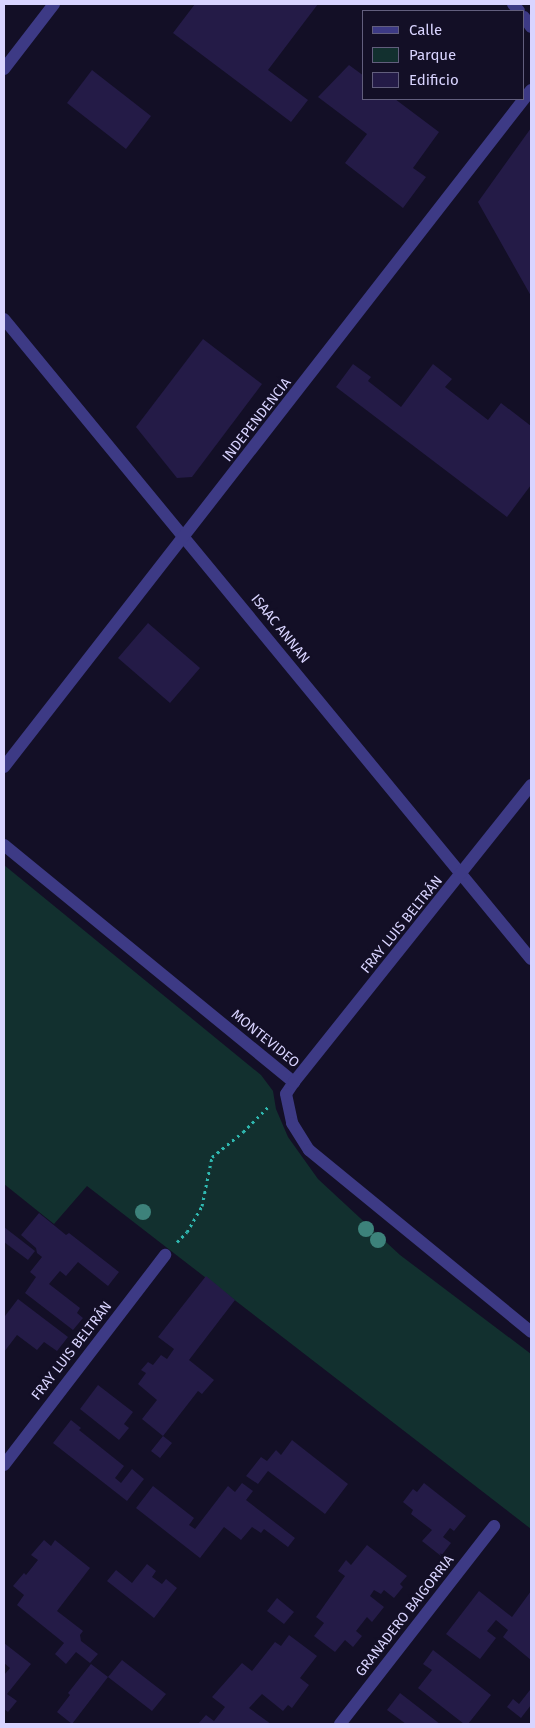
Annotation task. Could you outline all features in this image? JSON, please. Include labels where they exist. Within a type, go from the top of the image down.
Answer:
[{"type":"street","points":[[4,69],[54,4]]},
{"type":"street","name":"INDEPENDENCIA","points":[[4,767],[523,100]]},
{"type":"street","name":"ISAAC ANNAN","points":[[4,319],[531,959]]},
{"type":"street","name":"FRAY LUIS BELTRÁN","points":[[294,1082],[462,874],[531,784]]},
{"type":"street","name":"MONTEVIDEO","points":[[4,845],[294,1082],[286,1094]]},
{"type":"street","points":[[286,1094],[292,1123],[308,1150],[531,1332]]},
{"type":"street","name":"FRAY LUIS BELTRÁN","points":[[4,1465],[165,1255]]},
{"type":"street","name":"GRANADERO BAIGORRIA","points":[[340,1724],[494,1526]]},
{"type":"path","points":[[165,1255],[187,1232],[202,1206],[212,1157],[243,1132],[273,1102],[286,1094]]},
{"type":"green space","points":[[4,865],[261,1075],[273,1091],[276,1109],[288,1137],[318,1179],[400,1255],[531,1354],[531,1529],[87,1186],[54,1224],[4,1184]]},
{"type":"building","points":[[195,4],[318,4],[268,70],[308,100],[291,122],[173,33]]},
{"type":"building","points":[[349,65],[362,75],[362,100],[396,100],[439,132],[413,168],[426,177],[403,208],[345,163],[367,134],[318,97]]},
{"type":"building","points":[[92,70],[151,116],[126,149],[67,103]]},
{"type":"building","points":[[531,128],[531,296],[478,202]]},
{"type":"building","points":[[203,339],[262,384],[192,477],[177,478],[136,427]]},
{"type":"building","points":[[353,364],[371,377],[368,381],[401,407],[433,364],[452,379],[445,387],[488,420],[501,403],[531,426],[531,485],[507,517],[336,387]]},
{"type":"building","points":[[148,623],[200,668],[170,703],[118,658]]},
{"type":"building","points":[[39,1213],[66,1235],[69,1233],[119,1272],[108,1286],[78,1262],[66,1276],[60,1271],[49,1284],[80,1308],[77,1313],[83,1318],[73,1330],[25,1293],[36,1277],[30,1272],[42,1257],[37,1253],[36,1248],[21,1235]]},
{"type":"building","points":[[4,1227],[35,1251],[28,1260],[4,1242]]},
{"type":"building","points":[[206,1276],[235,1300],[189,1360],[214,1380],[202,1394],[198,1391],[163,1436],[142,1419],[157,1400],[138,1384],[146,1373],[141,1370],[148,1362],[153,1365],[161,1355],[167,1359],[174,1349],[158,1337]]},
{"type":"building","points":[[18,1299],[68,1337],[57,1351],[44,1342],[37,1350],[17,1335],[4,1352],[4,1315]]},
{"type":"building","points":[[98,1385],[133,1412],[124,1424],[129,1428],[119,1440],[80,1409]]},
{"type":"building","points":[[71,1420],[81,1428],[79,1430],[124,1466],[115,1478],[121,1483],[132,1469],[144,1479],[127,1501],[53,1443]]},
{"type":"building","points":[[163,1436],[172,1443],[160,1458],[151,1451]]},
{"type":"building","points":[[292,1440],[348,1484],[325,1514],[268,1471],[258,1484],[246,1476],[261,1457],[267,1461],[276,1450],[281,1455]]},
{"type":"building","points":[[242,1483],[253,1491],[246,1500],[295,1538],[288,1547],[264,1529],[261,1533],[252,1527],[241,1540],[224,1527],[200,1558],[136,1508],[153,1486],[194,1518],[189,1525],[195,1529],[228,1486],[235,1492]]},
{"type":"building","points":[[424,1483],[466,1516],[454,1531],[450,1528],[443,1537],[451,1543],[441,1556],[422,1541],[432,1530],[411,1514],[413,1510],[403,1502],[413,1489],[417,1492]]},
{"type":"building","points":[[44,1540],[51,1546],[55,1540],[90,1568],[57,1611],[83,1631],[80,1635],[81,1641],[98,1654],[90,1663],[76,1652],[66,1664],[55,1654],[64,1643],[17,1605],[24,1595],[13,1586],[24,1573],[26,1575],[38,1560],[31,1555]]},
{"type":"building","points":[[367,1545],[407,1576],[400,1584],[403,1587],[394,1598],[384,1590],[381,1594],[374,1590],[370,1596],[384,1607],[372,1622],[367,1617],[356,1631],[362,1636],[353,1647],[345,1640],[335,1652],[314,1636],[324,1623],[316,1617],[345,1576],[338,1571],[346,1560],[351,1565]]},
{"type":"building","points":[[147,1564],[156,1571],[152,1577],[162,1584],[166,1579],[177,1588],[154,1618],[107,1581],[116,1570],[132,1583]]},
{"type":"building","points":[[479,1591],[512,1617],[531,1591],[531,1660],[503,1637],[508,1630],[496,1620],[487,1631],[496,1638],[480,1659],[446,1634]]},
{"type":"building","points":[[277,1598],[294,1612],[284,1624],[267,1611]]},
{"type":"building","points":[[289,1635],[317,1656],[300,1678],[309,1685],[292,1708],[288,1705],[283,1711],[262,1694],[249,1708],[271,1724],[198,1724],[206,1715],[214,1721],[225,1707],[212,1697],[242,1663],[252,1671],[275,1642],[281,1646]]},
{"type":"building","points":[[4,1643],[31,1664],[7,1694],[17,1701],[8,1712],[4,1709],[4,1675],[10,1668],[4,1663]]},
{"type":"building","points":[[433,1650],[491,1695],[468,1724],[464,1724],[418,1688],[432,1670],[423,1664]]},
{"type":"building","points":[[122,1660],[166,1694],[152,1711],[108,1677]]},
{"type":"building","points":[[91,1664],[108,1677],[72,1724],[57,1712],[70,1695],[68,1693]]},
{"type":"building","points":[[530,1690],[531,1705],[521,1718],[507,1707],[513,1699],[519,1704]]},
{"type":"building","points":[[400,1693],[440,1724],[406,1724],[387,1710]]}]
